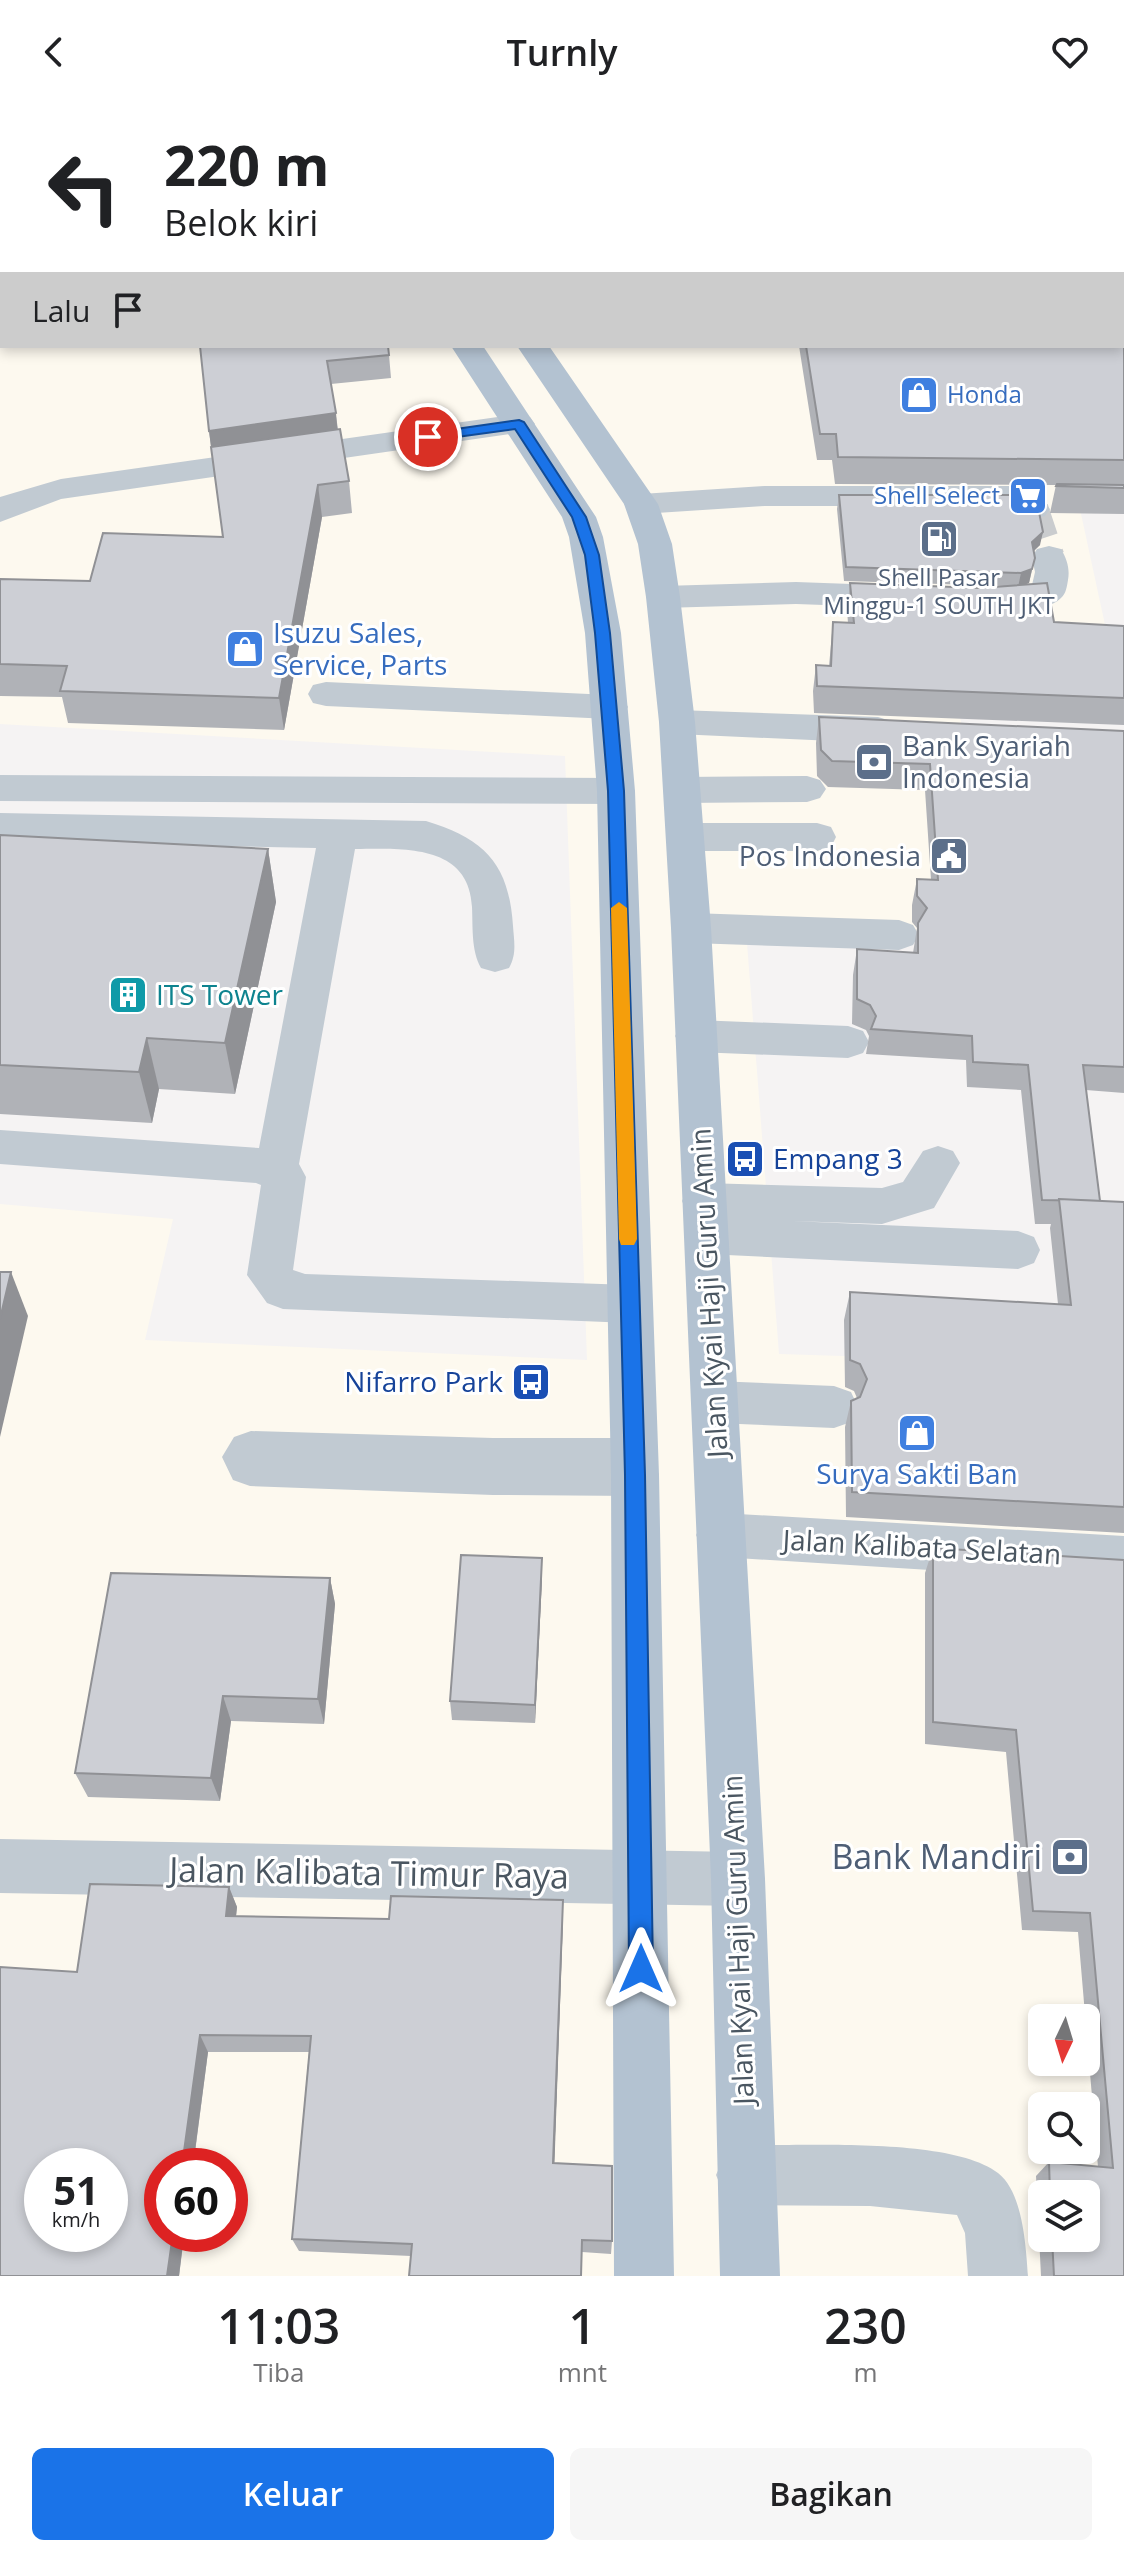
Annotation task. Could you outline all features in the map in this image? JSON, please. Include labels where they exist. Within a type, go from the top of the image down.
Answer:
[{"type":"main road","points":[[468,348],[579,517],[586,537],[603,633],[610,707],[616,791],[634,1467],[644,2276]]},
{"type":"main road","name":"Jalan Kyai Haji Guru Amin","points":[[535,348],[662,503],[655,544],[679,596],[707,723],[694,790],[703,838],[715,1022],[705,1218],[732,1403],[721,1535],[738,1879],[770,2176],[750,2276]]},
{"type":"street","points":[[0,512],[14,501],[90,485],[519,424]]},
{"type":"street","points":[[662,503],[764,496],[1038,501]]},
{"type":"street","points":[[679,596],[796,593],[1021,601],[1048,592],[1052,572],[1049,557]]},
{"type":"street","points":[[326,694],[610,707]]},
{"type":"street","points":[[707,723],[919,731]]},
{"type":"street","points":[[0,788],[616,791]]},
{"type":"street","points":[[694,790],[807,789]]},
{"type":"street","points":[[0,827],[426,835],[472,859],[491,891],[495,957]]},
{"type":"street","points":[[276,1171],[338,835]]},
{"type":"street","points":[[703,838],[817,837]]},
{"type":"street","points":[[710,928],[899,935]]},
{"type":"street","points":[[715,1022],[840,1026]]},
{"type":"street","points":[[0,1147],[263,1166],[276,1171],[284,1177],[270,1275],[283,1290],[630,1304]]},
{"type":"street","points":[[850,1223],[882,1206],[918,1195],[938,1163]]},
{"type":"street","points":[[705,1218],[850,1223],[1018,1250]]},
{"type":"street","points":[[732,1403],[819,1406]]},
{"type":"street","points":[[251,1452],[493,1459],[634,1467],[493,1474],[250,1465],[246,1457],[251,1452]]},
{"type":"street","name":"Jalan Kalibata Selatan","points":[[721,1535],[1124,1559]]},
{"type":"street","name":"Jalan Kalibata Timur Raya","points":[[0,1866],[738,1879]]},
{"type":"street","points":[[770,2176],[908,2178],[956,2183],[976,2191],[989,2208],[995,2233],[998,2276]]},
{"type":"shaded area","points":[[0,348],[1122,348],[1075,486],[1107,634],[942,640],[972,769],[1124,944],[746,930],[779,1354],[1124,1365],[1124,2276],[0,2276],[0,1204],[173,1219],[145,1340],[587,1360],[565,756],[0,724]]},
{"type":"building","points":[[200,348],[388,348],[389,355],[327,361],[336,413],[209,431]]},
{"type":"building","points":[[806,348],[1124,348],[1124,460],[838,457],[836,434],[820,434]]},
{"type":"building","points":[[340,429],[349,481],[318,485],[279,698],[60,691],[67,666],[0,664],[0,579],[90,581],[103,533],[223,537],[211,447]]},
{"type":"building","points":[[1124,485],[1124,488],[1056,486]]},
{"type":"building","name":"Shell Pasar Minggu-1 SOUTH JKT","points":[[839,495],[1011,495],[1023,504],[1038,507],[1043,532],[1032,542],[1035,558],[1032,569],[1021,573],[846,567]]},
{"type":"building","points":[[850,583],[980,588],[1047,583],[1054,622],[1124,626],[1124,698],[817,686],[816,665],[831,666],[833,622],[854,623]]},
{"type":"building","points":[[819,717],[1124,731],[1124,1067],[1083,1065],[1100,1201],[1042,1200],[1028,1065],[973,1062],[972,1036],[871,1029],[876,1016],[870,1005],[857,999],[857,949],[918,953],[918,923],[927,908],[917,896],[917,879],[938,880],[930,764],[832,761],[821,750]]},
{"type":"building","name":"ITS Tower","points":[[0,835],[268,849],[225,1043],[147,1038],[139,1072],[0,1065]]},
{"type":"building","points":[[1059,1199],[1124,1202],[1124,1507],[852,1492],[851,1401],[860,1397],[867,1379],[860,1364],[850,1360],[850,1292],[1071,1305]]},
{"type":"building","points":[[0,1272],[11,1272],[0,1319]]},
{"type":"building","points":[[933,1548],[1124,1560],[1124,2276],[1054,2276],[1053,2252],[1100,2252],[1100,2180],[1050,2180],[1049,2164],[1113,2168],[1090,1913],[1033,1911],[1016,1730],[933,1722]]},
{"type":"building","points":[[461,1555],[542,1558],[535,1705],[450,1701]]},
{"type":"building","points":[[111,1573],[330,1578],[318,1699],[223,1696],[211,1778],[75,1773]]},
{"type":"building","points":[[90,1884],[229,1887],[226,1916],[389,1919],[391,1896],[563,1900],[553,2163],[612,2166],[612,2241],[582,2240],[581,2276],[409,2276],[412,2244],[292,2239],[311,2036],[200,2035],[184,2148],[144,2148],[144,2252],[170,2252],[167,2276],[0,2276],[0,1967],[77,1972]]},
{"type":"tunnel","points":[[1033,509],[1049,557]]},
{"type":"slow traffic","points":[[619,908],[628,1239]]},
{"type":"place","name":"Honda","points":[[919,395]]},
{"type":"place","name":"Shell Select","points":[[1028,496]]},
{"type":"place","name":"Shell Pasar Minggu-1 SOUTH JKT","points":[[939,539]]},
{"type":"place","name":"Isuzu Sales, Service, Parts","points":[[245,649]]},
{"type":"place","name":"Bank Syariah Indonesia","points":[[874,762]]},
{"type":"place","name":"Pos Indonesia","points":[[949,856]]},
{"type":"place","name":"ITS Tower","points":[[128,995]]},
{"type":"place","name":"Empang 3","points":[[745,1159]]},
{"type":"place","name":"Nifarro Park","points":[[531,1382]]},
{"type":"place","name":"Surya Sakti Ban","points":[[917,1433]]},
{"type":"place","name":"Bank Mandiri","points":[[1070,1857]]},
{"type":"route","points":[[428,437],[519,424],[579,517],[592,555],[603,633],[616,791],[635,1475],[641,1969]]}]
